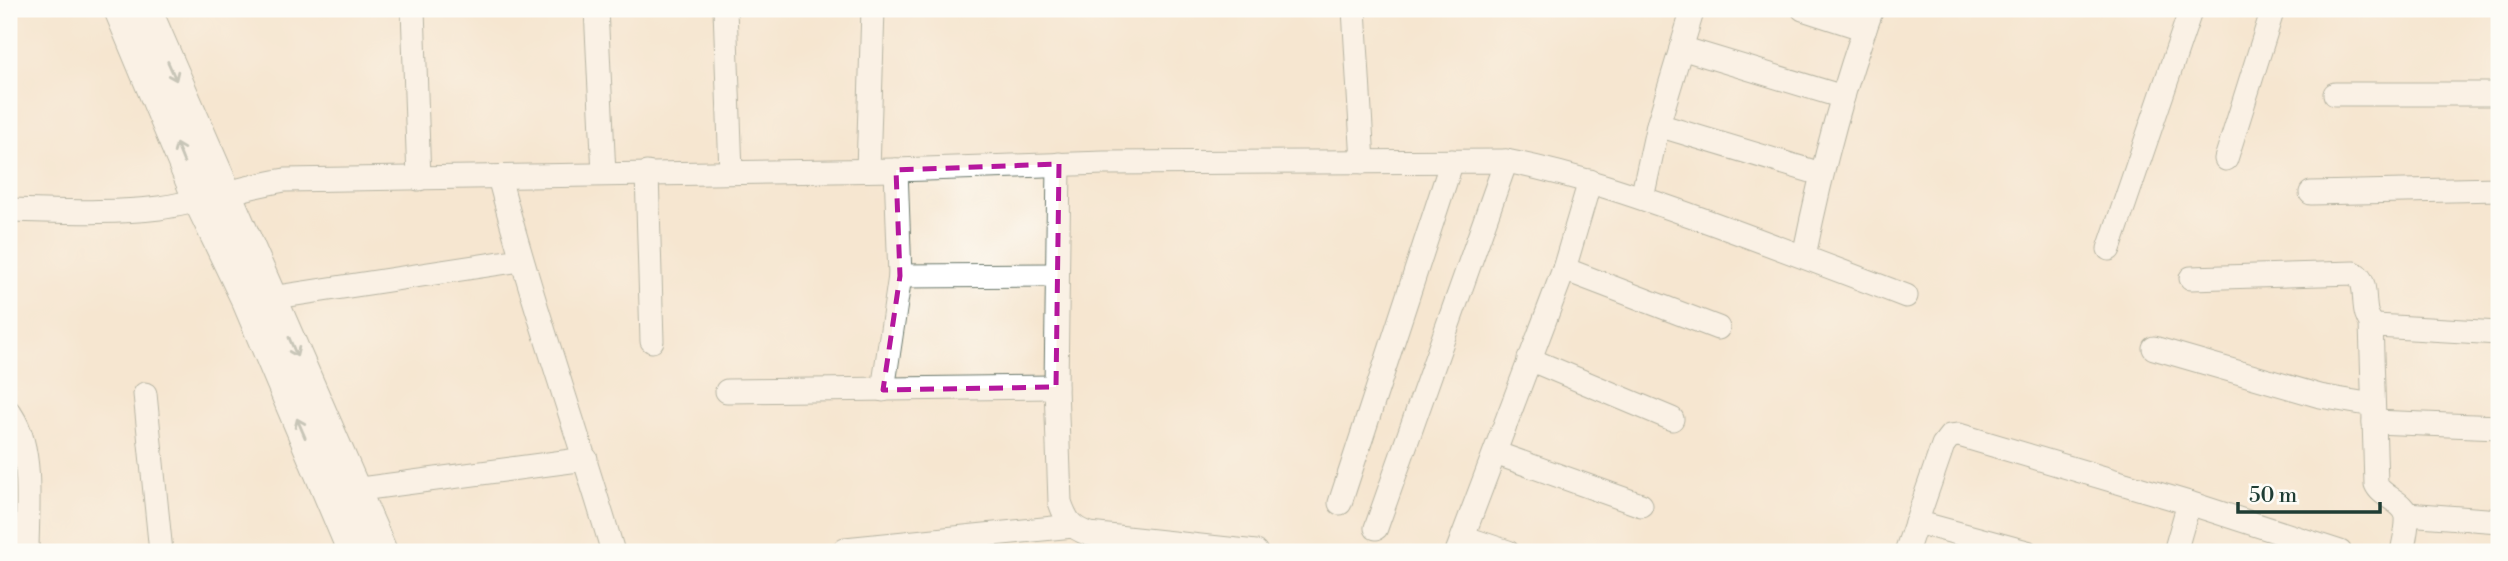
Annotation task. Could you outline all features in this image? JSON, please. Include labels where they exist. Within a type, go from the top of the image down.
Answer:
[{"type":"main road","points":[[120,9],[354,490],[380,552]]},
{"type":"main road","points":[[145,9],[213,197]]},
{"type":"main road","points":[[259,299],[353,552]]},
{"type":"street","points":[[412,9],[419,179]]},
{"type":"street","points":[[596,9],[604,174]]},
{"type":"street","points":[[725,9],[731,172]]},
{"type":"street","points":[[868,170],[873,9]]},
{"type":"street","points":[[1354,9],[1363,162]]},
{"type":"street","points":[[1642,198],[1658,125],[1693,9]]},
{"type":"street","points":[[1803,9],[1868,19],[1821,174],[1804,256]]},
{"type":"street","points":[[2109,249],[2192,9]]},
{"type":"street","points":[[2226,159],[2273,9]]},
{"type":"street","points":[[1682,48],[1843,97]]},
{"type":"street","points":[[2335,94],[2499,94]]},
{"type":"street","points":[[1658,125],[1821,174]]},
{"type":"street","points":[[1340,503],[1452,161]]},
{"type":"street","points":[[9,210],[114,211],[157,208],[213,197],[252,185],[285,180],[896,170],[1059,164],[1506,161],[1549,169],[1642,198],[1906,296]]},
{"type":"street","points":[[1376,528],[1506,161]]},
{"type":"street","points":[[1059,164],[1056,387],[1060,502],[1066,520],[1088,534],[1256,552]]},
{"type":"street","points":[[883,390],[900,276],[896,170]]},
{"type":"street","points":[[647,173],[652,341]]},
{"type":"street","points":[[499,177],[521,260],[586,459],[613,552]]},
{"type":"street","points":[[1508,552],[1460,545],[1564,269],[1590,181]]},
{"type":"street","points":[[2311,193],[2499,189]]},
{"type":"street","points":[[259,299],[521,260]]},
{"type":"street","points":[[1564,269],[1718,328]]},
{"type":"street","points":[[2191,278],[2354,273],[2362,281],[2366,311],[2371,323],[2376,484],[2379,492],[2402,506],[2407,514],[2402,552]]},
{"type":"street","points":[[900,276],[1057,275]]},
{"type":"street","points":[[2371,323],[2386,327],[2499,333]]},
{"type":"street","points":[[2154,348],[2373,414],[2499,426]]},
{"type":"street","points":[[1529,359],[1672,419]]},
{"type":"street","points":[[727,391],[1056,387]]},
{"type":"street","points":[[145,394],[161,552]]},
{"type":"street","points":[[9,412],[18,427],[17,455],[27,552]]},
{"type":"street","points":[[1906,552],[1942,445],[1950,436],[1959,435],[2189,503],[2340,552]]},
{"type":"street","points":[[1495,453],[1641,505]]},
{"type":"street","points":[[354,490],[586,459]]},
{"type":"street","points":[[2175,552],[2189,503]]},
{"type":"street","points":[[2407,514],[2499,521]]},
{"type":"street","points":[[1916,522],[2028,552]]},
{"type":"street","points":[[845,550],[1073,526]]},
{"type":"highlighted area","points":[[1059,164],[1056,387],[883,390],[900,276],[896,170]]}]
